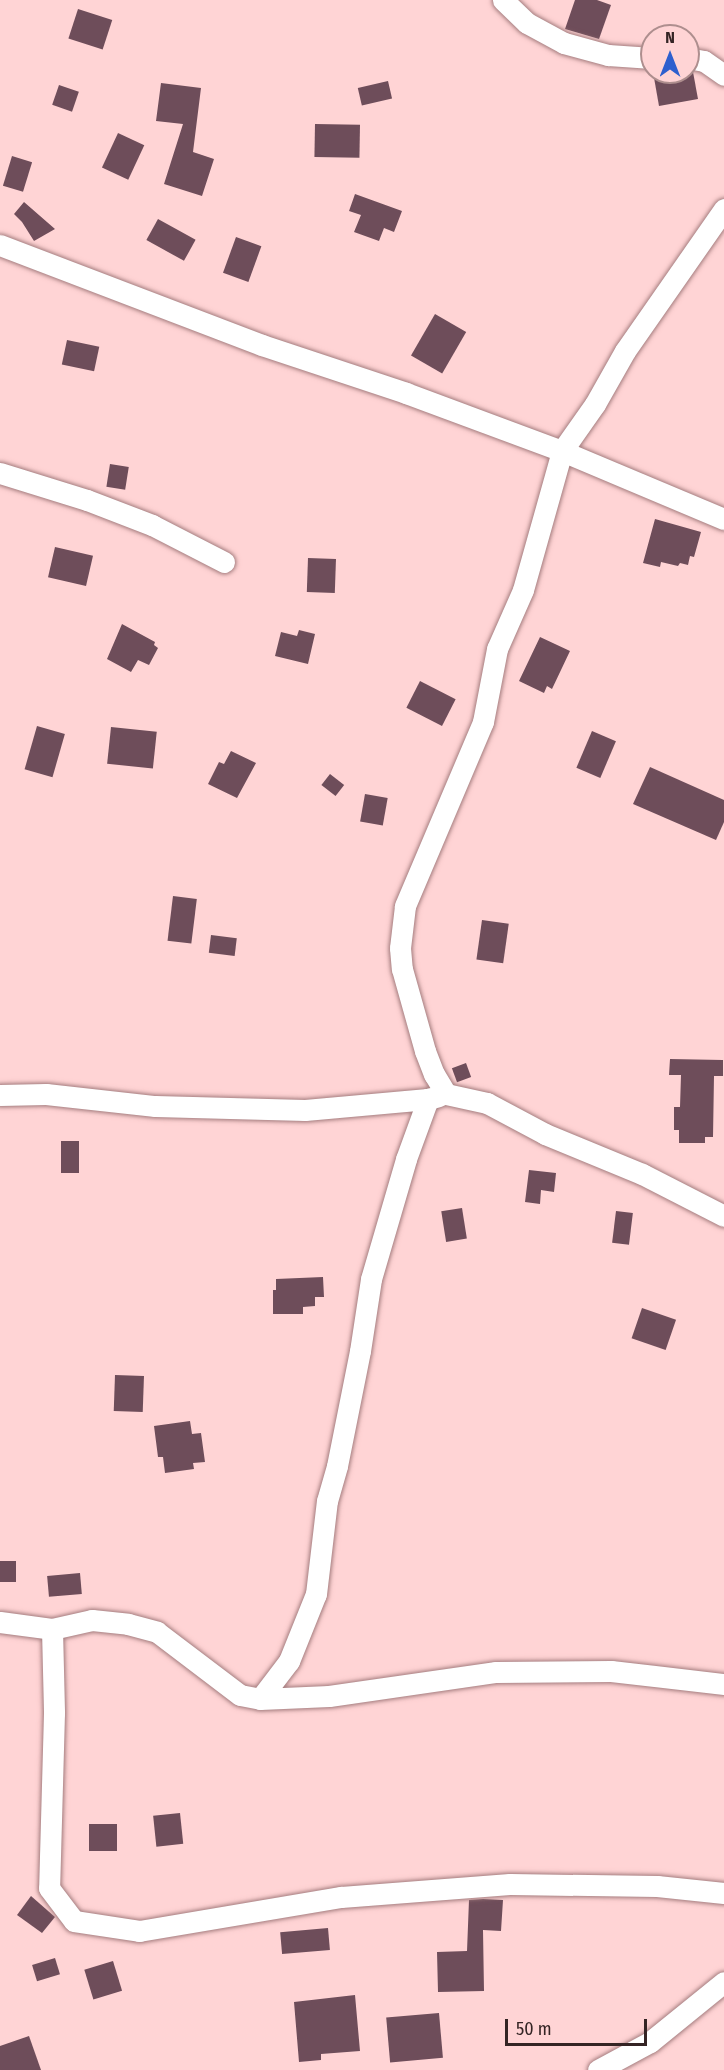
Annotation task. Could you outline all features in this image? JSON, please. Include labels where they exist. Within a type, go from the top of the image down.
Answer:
[{"type":"street","points":[[502,0],[527,24],[564,43],[608,55],[640,57]]},
{"type":"street","points":[[700,60],[724,75]]},
{"type":"street","points":[[260,1699],[288,1661],[316,1594],[327,1501],[337,1466],[360,1351],[371,1278],[405,1159],[437,1096],[402,969],[400,928],[405,906],[483,722],[497,649],[522,590],[562,451],[595,404],[625,351],[669,285],[724,209]]},
{"type":"street","points":[[0,245],[262,345],[395,389],[562,451],[724,519]]},
{"type":"street","points":[[0,473],[87,500],[152,525],[224,562]]},
{"type":"street","points":[[0,1095],[46,1094],[155,1106],[305,1110],[437,1096],[487,1103],[545,1134],[652,1178],[724,1216]]},
{"type":"street","points":[[0,1622],[52,1629],[92,1620],[128,1624],[157,1632],[240,1695],[260,1699],[329,1696],[496,1672],[611,1671],[724,1684]]},
{"type":"street","points":[[52,1629],[54,1713],[49,1888],[74,1922],[139,1931],[341,1897],[510,1884],[657,1886],[724,1893]]},
{"type":"street","points":[[598,2070],[650,2042],[724,1982]]},
{"type":"building","points":[[575,0],[597,0],[611,5],[599,39],[565,29]]},
{"type":"building","points":[[78,9],[112,20],[103,50],[68,38]]},
{"type":"building","points":[[388,81],[392,99],[362,106],[358,88]]},
{"type":"building","points":[[161,83],[201,88],[193,152],[214,159],[202,196],[164,184],[183,124],[156,121]]},
{"type":"building","points":[[655,84],[695,84],[698,99],[659,106]]},
{"type":"building","points":[[59,85],[79,92],[72,112],[52,105]]},
{"type":"building","points":[[315,124],[360,125],[359,158],[314,157]]},
{"type":"building","points":[[118,133],[144,145],[128,180],[102,167]]},
{"type":"building","points":[[12,156],[32,162],[23,192],[3,186]]},
{"type":"building","points":[[355,194],[402,211],[394,232],[384,228],[379,241],[354,232],[361,215],[349,211]]},
{"type":"building","points":[[24,202],[55,229],[34,241],[14,214]]},
{"type":"building","points":[[158,219],[196,240],[184,261],[146,240]]},
{"type":"building","points":[[236,237],[261,246],[248,282],[223,273]]},
{"type":"building","points":[[435,314],[466,332],[442,374],[411,356]]},
{"type":"building","points":[[67,340],[99,347],[94,371],[62,364]]},
{"type":"building","points":[[110,464],[129,467],[125,490],[106,487]]},
{"type":"building","points":[[655,519],[701,532],[694,557],[690,556],[688,565],[680,563],[678,566],[661,562],[660,567],[643,563]]},
{"type":"building","points":[[55,547],[93,556],[86,586],[48,577]]},
{"type":"building","points":[[308,558],[336,559],[335,593],[307,592]]},
{"type":"building","points":[[122,624],[155,642],[154,645],[158,648],[149,665],[138,660],[131,672],[107,659]]},
{"type":"building","points":[[299,630],[315,634],[308,664],[275,656],[281,632],[297,636]]},
{"type":"building","points":[[540,637],[570,651],[552,689],[547,686],[544,693],[519,681]]},
{"type":"building","points":[[420,681],[456,699],[442,726],[406,708]]},
{"type":"building","points":[[37,726],[65,734],[52,777],[25,769]]},
{"type":"building","points":[[111,727],[157,732],[153,769],[107,764]]},
{"type":"building","points":[[592,731],[616,741],[600,778],[576,768]]},
{"type":"building","points":[[231,751],[256,763],[237,798],[208,784],[219,762],[224,764]]},
{"type":"building","points":[[650,767],[724,800],[724,822],[716,840],[633,804]]},
{"type":"building","points":[[330,774],[344,785],[336,796],[321,785]]},
{"type":"building","points":[[365,794],[388,798],[383,826],[360,822]]},
{"type":"building","points":[[173,896],[197,899],[191,944],[168,941]]},
{"type":"building","points":[[482,920],[509,924],[503,963],[476,960]]},
{"type":"building","points":[[211,935],[237,938],[235,956],[209,953]]},
{"type":"building","points":[[670,1059],[723,1060],[723,1076],[714,1076],[713,1137],[705,1137],[705,1143],[679,1143],[679,1130],[674,1130],[674,1107],[680,1107],[681,1075],[669,1075]]},
{"type":"building","points":[[466,1063],[471,1077],[457,1082],[452,1068]]},
{"type":"building","points":[[61,1141],[79,1141],[79,1173],[61,1173]]},
{"type":"building","points":[[529,1170],[556,1173],[554,1192],[541,1190],[540,1204],[525,1202]]},
{"type":"building","points":[[462,1208],[467,1239],[446,1242],[441,1211]]},
{"type":"building","points":[[616,1211],[633,1213],[629,1245],[612,1243]]},
{"type":"building","points":[[323,1277],[324,1297],[315,1297],[315,1306],[303,1307],[303,1314],[273,1314],[273,1290],[276,1290],[276,1279]]},
{"type":"building","points":[[642,1308],[676,1320],[666,1350],[632,1338]]},
{"type":"building","points":[[115,1375],[144,1376],[143,1412],[114,1411]]},
{"type":"building","points":[[190,1421],[192,1434],[201,1433],[205,1462],[193,1463],[194,1469],[165,1473],[163,1457],[158,1457],[154,1426]]},
{"type":"building","points":[[0,1561],[16,1561],[16,1582],[0,1582]]},
{"type":"building","points":[[80,1573],[82,1594],[49,1597],[47,1576]]},
{"type":"building","points":[[180,1813],[183,1844],[156,1847],[153,1816]]},
{"type":"building","points":[[89,1824],[117,1824],[117,1851],[89,1851]]},
{"type":"building","points":[[31,1896],[55,1917],[42,1933],[17,1915]]},
{"type":"building","points":[[469,1900],[503,1900],[501,1931],[483,1930],[484,1991],[438,1992],[437,1952],[467,1951]]},
{"type":"building","points":[[328,1928],[330,1950],[282,1954],[280,1932]]},
{"type":"building","points":[[55,1958],[60,1974],[37,1981],[32,1965]]},
{"type":"building","points":[[113,1961],[122,1991],[93,1999],[84,1970]]},
{"type":"building","points":[[355,1995],[360,2051],[321,2054],[321,2060],[299,2062],[294,2002]]},
{"type":"building","points":[[439,2013],[443,2058],[390,2062],[386,2018]]},
{"type":"building","points":[[29,2036],[41,2070],[0,2070],[0,2046]]}]
